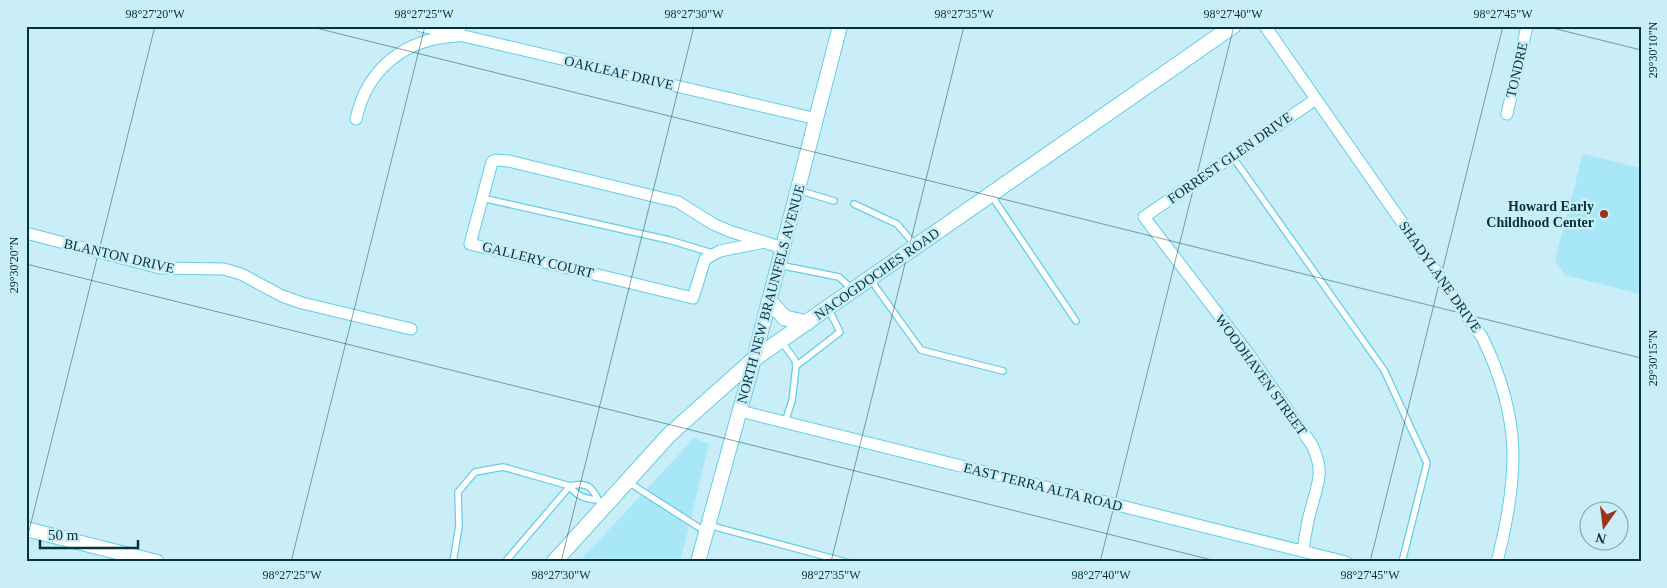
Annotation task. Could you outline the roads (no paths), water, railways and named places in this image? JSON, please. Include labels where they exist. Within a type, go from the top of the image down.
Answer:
[{"type":"main road","name":"NACOGDOCHES ROAD","points":[[554,562],[600,504],[627,482],[669,435],[754,359],[1233,26]]},
{"type":"main road","points":[[769,301],[785,318],[807,323]]},
{"type":"street","name":"OAKLEAF DRIVE","points":[[421,26],[459,31],[817,119]]},
{"type":"street","name":"NORTH NEW BRAUNFELS AVENUE","points":[[698,562],[754,359],[840,26]]},
{"type":"street","name":"SHADYLANE DRIVE","points":[[1265,26],[1482,337],[1494,361],[1510,414],[1514,448],[1509,512],[1497,562]]},
{"type":"street","name":"TONDRE","points":[[1507,114],[1528,26]]},
{"type":"street","points":[[356,119],[366,89],[378,72],[393,57],[420,42],[459,31]]},
{"type":"street","name":"FORREST GLEN DRIVE","points":[[1144,217],[1316,99]]},
{"type":"street","name":"GALLERY COURT","points":[[760,243],[746,244],[714,254],[705,259],[693,298],[470,244],[492,162],[496,160],[509,161],[678,202],[712,224],[760,243],[783,248]]},
{"type":"street","name":"WOODHAVEN STREET","points":[[1144,217],[1248,353],[1312,445],[1321,472],[1320,484],[1310,511],[1303,551]]},
{"type":"street","name":"BLANTON DRIVE","points":[[26,233],[160,268],[224,269],[242,274],[282,296],[302,303],[411,329]]},
{"type":"street","name":"EAST TERRA ALTA ROAD","points":[[740,411],[1346,562]]},
{"type":"street","points":[[26,529],[157,562]]},
{"type":"lane","points":[[1232,156],[1384,370],[1427,463],[1402,562]]},
{"type":"lane","points":[[798,190],[834,201]]},
{"type":"lane","points":[[991,195],[1076,321]]},
{"type":"lane","points":[[482,198],[669,240],[714,254]]},
{"type":"lane","points":[[854,204],[897,224],[917,246]]},
{"type":"lane","points":[[779,264],[838,277],[854,290]]},
{"type":"lane","points":[[870,278],[921,350],[1004,371]]},
{"type":"lane","points":[[796,366],[840,332],[828,308]]},
{"type":"lane","points":[[781,341],[795,360],[796,366],[792,401],[785,422]]},
{"type":"lane","points":[[452,562],[459,526],[458,492],[475,472],[503,467],[570,486],[580,484],[592,488],[597,493],[600,504]]},
{"type":"lane","points":[[627,482],[707,528],[846,562]]},
{"type":"lane","points":[[570,486],[575,494],[600,504]]},
{"type":"lane","points":[[505,562],[570,486]]},
{"type":"place","name":"Howard Early Childhood Center","points":[[1604,214]]}]
